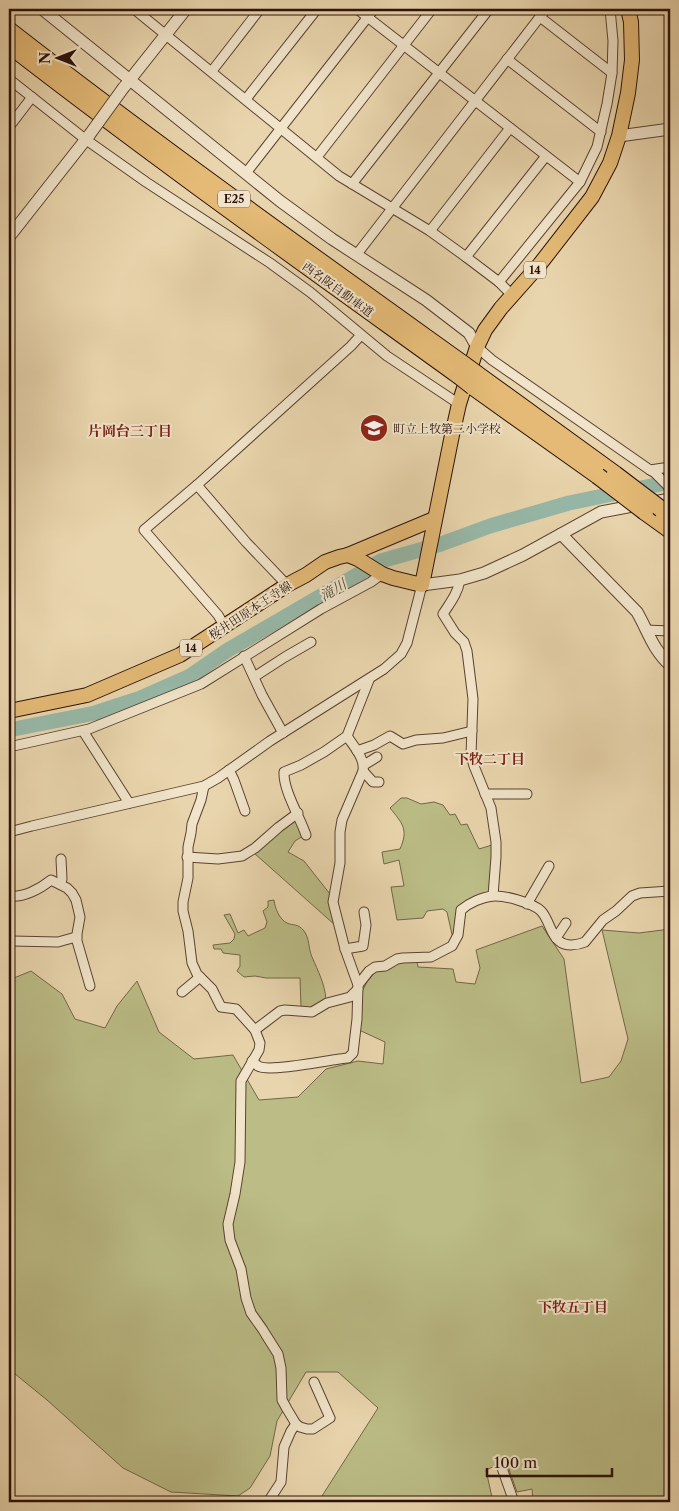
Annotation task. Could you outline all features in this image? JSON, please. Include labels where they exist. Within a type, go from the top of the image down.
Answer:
[{"type":"highway","name":"西名阪自動車道","points":[[9,30],[460,370]]},
{"type":"highway","name":"西名阪自動車道","points":[[9,45],[74,96],[238,216],[662,508],[670,530]]},
{"type":"highway","name":"西名阪自動車道","points":[[475,380],[598,476],[662,508]]},
{"type":"main road","name":"14","points":[[422,585],[459,404],[477,347],[485,330],[500,308],[546,256],[592,197],[610,163],[619,136],[628,93],[632,60],[631,22],[628,9]]},
{"type":"main road","name":"桜井田原本王寺線","points":[[9,711],[87,695],[180,655],[325,562],[353,557],[433,526]]},
{"type":"main road","points":[[353,557],[382,574],[405,582],[422,585]]},
{"type":"street","points":[[42,9],[127,83],[280,201],[317,228],[426,300],[469,333],[477,347],[492,360],[653,472],[669,487]]},
{"type":"street","points":[[134,9],[339,176],[430,231],[499,282],[512,296]]},
{"type":"street","points":[[10,234],[186,9]]},
{"type":"street","points":[[212,71],[260,9]]},
{"type":"street","points":[[246,99],[317,9]]},
{"type":"street","points":[[357,9],[580,182]]},
{"type":"street","points":[[246,174],[374,9]]},
{"type":"street","points":[[317,157],[432,9]]},
{"type":"street","points":[[352,184],[489,9]]},
{"type":"street","points":[[356,254],[546,9]]},
{"type":"street","points":[[499,282],[580,182],[597,147],[612,73],[613,41],[610,9]]},
{"type":"street","points":[[540,17],[612,73]]},
{"type":"street","points":[[507,59],[601,132]]},
{"type":"street","points":[[9,78],[146,182],[278,269],[310,292],[387,356],[459,404]]},
{"type":"street","points":[[9,127],[32,97]]},
{"type":"street","points":[[430,231],[510,128]]},
{"type":"street","points":[[619,136],[670,129]]},
{"type":"street","points":[[466,258],[546,156]]},
{"type":"street","points":[[225,626],[218,615],[144,530],[197,485],[361,335]]},
{"type":"street","points":[[653,472],[670,467]]},
{"type":"street","points":[[197,485],[246,542],[287,585]]},
{"type":"street","points":[[10,829],[204,786],[283,733],[384,670],[401,654],[406,643],[422,585],[460,580],[484,573],[601,512],[662,508]]},
{"type":"street","points":[[561,534],[637,612],[650,640],[670,665]]},
{"type":"street","points":[[9,747],[83,730],[114,720],[201,684],[321,609],[382,574]]},
{"type":"street","points":[[460,580],[459,588],[443,614],[455,633],[464,642],[467,651],[473,699],[471,755],[491,808],[496,842],[493,896]]},
{"type":"street","points":[[646,630],[670,631]]},
{"type":"street","points":[[254,677],[311,642]]},
{"type":"street","points":[[244,656],[262,695],[283,733]]},
{"type":"street","points":[[306,835],[287,791],[283,779],[284,772],[324,752],[348,736],[369,680]]},
{"type":"street","points":[[83,730],[129,803]]},
{"type":"street","points":[[357,751],[374,745],[390,736],[403,744],[416,740],[444,738],[472,731]]},
{"type":"street","points":[[348,736],[373,782],[379,782]]},
{"type":"street","points":[[252,1060],[262,1067],[289,1067],[348,1058],[353,1053],[358,987],[334,910],[333,896],[340,863],[342,820],[364,768],[377,757]]},
{"type":"street","points":[[229,770],[245,811]]},
{"type":"street","points":[[204,786],[201,800],[192,819],[187,857],[188,878],[183,902],[192,963],[200,978],[212,990],[221,1007],[236,1009],[255,1030],[260,1043],[259,1050],[241,1081],[240,1162],[228,1232],[241,1268],[246,1298],[251,1313],[278,1354],[281,1368],[282,1400],[296,1424],[307,1429],[312,1429],[330,1418],[314,1382]]},
{"type":"street","points":[[485,794],[527,794]]},
{"type":"street","points":[[187,857],[218,859],[242,856],[255,848],[298,813]]},
{"type":"street","points":[[60,884],[62,879],[61,859]]},
{"type":"street","points":[[527,904],[550,866]]},
{"type":"street","points":[[9,896],[23,895],[43,886],[51,880],[72,893],[80,912],[76,938],[90,986]]},
{"type":"street","points":[[255,1030],[280,1011],[312,1012],[327,1003],[350,997],[370,971],[375,968],[403,958],[431,957],[452,946],[458,935],[461,910],[466,906],[493,896],[527,904],[540,911],[546,918],[556,938],[560,942],[574,945],[585,942],[603,920],[632,896],[640,893],[670,891]]},
{"type":"street","points":[[345,949],[362,946],[366,925],[364,912]]},
{"type":"street","points":[[556,938],[566,923]]},
{"type":"street","points":[[12,941],[58,942],[76,938]]},
{"type":"street","points":[[182,992],[200,978]]},
{"type":"street","points":[[268,1502],[281,1482],[284,1447],[291,1430],[296,1424]]},
{"type":"street","points":[[502,1468],[514,1502]]},
{"type":"green space","points":[[401,798],[407,798],[421,804],[434,802],[443,805],[450,815],[455,814],[461,825],[467,824],[479,849],[492,845],[491,894],[460,907],[453,939],[447,912],[443,909],[427,911],[423,918],[397,920],[391,887],[404,886],[399,860],[384,864],[382,852],[400,849],[403,842],[403,827],[390,808]]},
{"type":"green space","points":[[296,817],[303,836],[295,841],[288,852],[304,861],[330,894],[335,925],[254,853]]},
{"type":"green space","points":[[274,900],[276,910],[282,919],[287,923],[300,927],[307,937],[311,954],[321,978],[326,1000],[315,1008],[301,1008],[300,978],[244,977],[237,971],[240,966],[240,955],[223,953],[221,949],[214,949],[213,945],[230,943],[234,939],[235,934],[224,915],[230,914],[238,933],[244,930],[248,936],[265,928],[267,922],[263,911],[268,907],[268,901]]},
{"type":"green space","points":[[542,926],[564,959],[581,1083],[609,1077],[621,1061],[628,1039],[602,930],[639,933],[670,929],[670,1502],[533,1502],[532,1489],[517,1492],[506,1461],[486,1470],[493,1502],[327,1502],[322,1496],[378,1408],[338,1372],[306,1372],[277,1421],[270,1456],[250,1488],[238,1496],[171,1492],[123,1468],[47,1400],[9,1369],[9,980],[31,971],[62,994],[75,1019],[105,1028],[117,1006],[137,981],[159,1032],[194,1059],[233,1055],[259,1100],[298,1097],[326,1069],[358,1061],[383,1064],[385,1042],[359,1030],[360,995],[376,971],[390,969],[400,962],[417,961],[418,967],[453,969],[456,982],[475,984],[480,968],[476,950]]},
{"type":"waterway","name":"滝川","points":[[9,730],[95,713],[138,699],[190,676],[228,650],[381,561],[569,503],[670,482]]},
{"type":"place","name":"町立上牧第二小学校","points":[[374,428]]},
{"type":"district","name":"片岡台三丁目","points":[[130,431]]},
{"type":"district","name":"下牧二丁目","points":[[490,759]]},
{"type":"district","name":"下牧五丁目","points":[[573,1307]]}]
